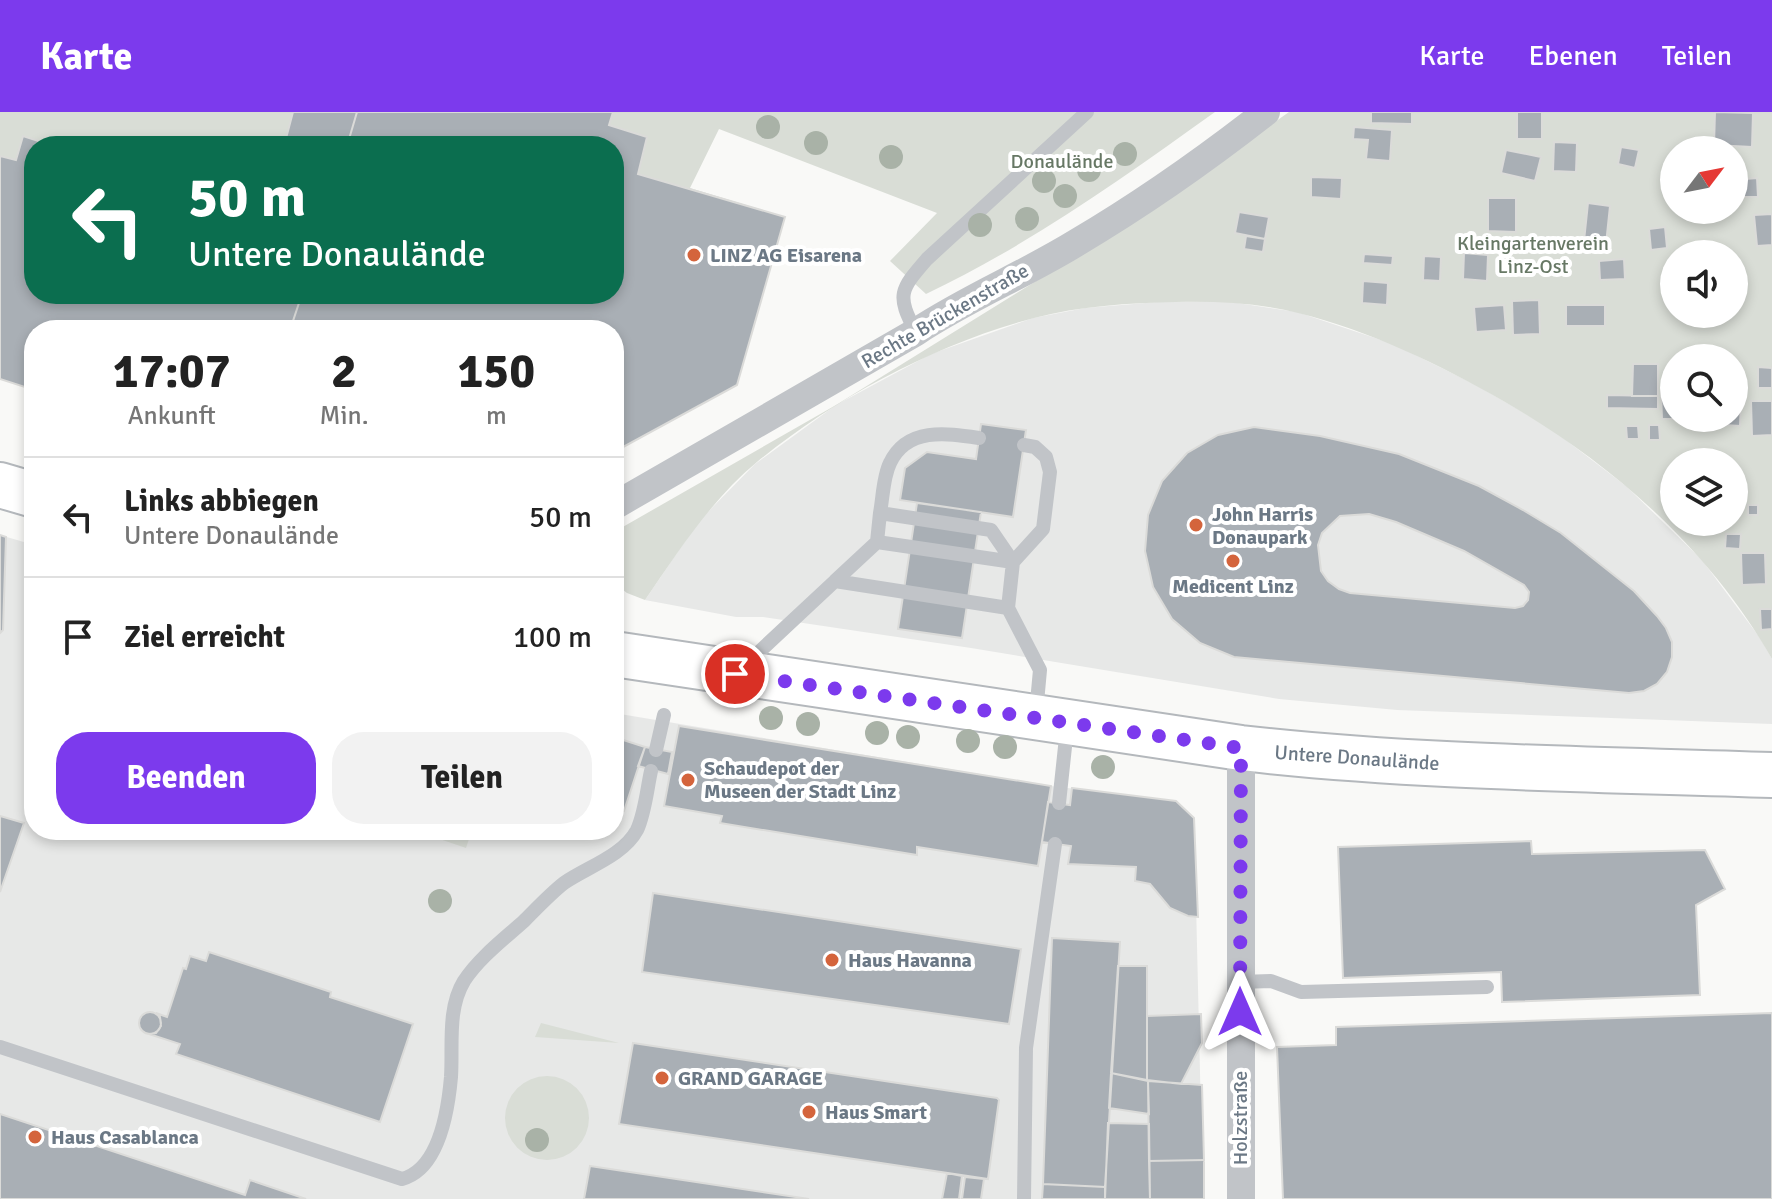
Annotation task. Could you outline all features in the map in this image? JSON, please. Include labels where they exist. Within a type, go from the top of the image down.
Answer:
[{"type":"main road","points":[[0,485],[24,492]]},
{"type":"main road","name":"Untere Donaulände","points":[[624,653],[735,674],[1241,748],[1368,761],[1772,775]]},
{"type":"street","name":"Rechte Brückenstraße","points":[[624,500],[953,308],[1074,245],[1214,151],[1266,112]]},
{"type":"street","name":"Holzstraße","points":[[1241,748],[1241,1199]]},
{"type":"lane","points":[[916,332],[902,305],[903,287],[927,259],[1087,112]]},
{"type":"lane","points":[[735,674],[877,542],[888,465],[899,449],[918,436],[945,432],[979,438]]},
{"type":"lane","points":[[1024,445],[1035,447],[1046,457],[1050,472],[1043,529],[1013,562],[1008,608],[1040,670],[1052,720],[1059,803]]},
{"type":"lane","points":[[880,513],[991,530],[1013,562]]},
{"type":"lane","points":[[877,542],[1013,562]]},
{"type":"lane","points":[[835,581],[1008,608]]},
{"type":"lane","points":[[656,750],[664,715]]},
{"type":"lane","points":[[0,1047],[402,1179],[414,1176],[423,1169],[434,1150],[441,1129],[451,1079],[452,1021],[463,982],[563,884],[620,849],[637,830],[651,771]]},
{"type":"lane","points":[[1024,1199],[1026,1048],[1054,847]]},
{"type":"lane","points":[[1240,982],[1271,981],[1301,992],[1487,987]]},
{"type":"shaded area","points":[[1224,301],[1297,312],[1393,344],[1476,385],[1550,428],[1626,486],[1660,519],[1660,536],[1677,536],[1702,560],[1772,659],[1772,724],[1397,710],[1279,699],[971,648],[763,617],[736,617],[645,600],[698,522],[755,464],[836,405],[931,354],[1033,318],[1085,308]]},
{"type":"shaded area","points":[[0,535],[24,542],[24,840],[624,840],[624,715],[1051,786],[1176,801],[1194,818],[1203,1199],[0,1199]]},
{"type":"green space","name":"Donaulände","points":[[0,112],[1215,112],[1038,232],[926,294],[890,261],[937,213],[719,129],[690,188],[785,217],[737,385],[624,447],[624,320],[24,320],[24,387],[0,379]]},
{"type":"green space","name":"Kleingartenverein Linz-Ost","points":[[1289,112],[1772,112],[1772,659],[1747,619],[1679,536],[1748,536],[1748,448],[1660,448],[1660,517],[1584,453],[1545,426],[1456,375],[1378,339],[1325,320],[1237,303],[1140,303],[1069,311],[997,329],[923,358],[819,416],[757,462],[710,510],[645,600],[624,591],[624,526],[836,405],[1151,210]]},
{"type":"green space","points":[[442,840],[469,840],[466,848]]},
{"type":"green space","points":[[541,1023],[619,1043],[535,1037]]},
{"type":"green space","points":[[539,1076],[555,1076],[571,1083],[582,1094],[589,1118],[586,1134],[577,1148],[555,1160],[539,1160],[523,1153],[512,1142],[505,1126],[505,1110],[512,1094],[523,1083]]},
{"type":"building","points":[[293,112],[357,112],[350,136],[287,136]]},
{"type":"building","name":"LINZ AG Eisarena","points":[[357,112],[613,112],[609,125],[647,137],[638,174],[785,217],[737,385],[624,447],[624,320],[293,320],[299,304],[624,304],[624,136],[350,136]]},
{"type":"building","points":[[1371,112],[1412,112],[1412,124],[1371,123]]},
{"type":"building","points":[[1517,112],[1542,112],[1542,139],[1517,139]]},
{"type":"building","points":[[1715,112],[1753,113],[1752,147],[1748,147],[1748,136],[1714,136]]},
{"type":"building","points":[[1354,127],[1392,130],[1390,161],[1366,159],[1368,140],[1353,139]]},
{"type":"building","points":[[23,136],[24,304],[299,304],[293,320],[24,320],[24,387],[0,379],[0,156],[16,160]]},
{"type":"building","points":[[1554,142],[1577,143],[1576,172],[1553,171]]},
{"type":"building","points":[[1621,147],[1639,150],[1635,168],[1618,164]]},
{"type":"building","points":[[1506,150],[1541,157],[1535,181],[1501,173]]},
{"type":"building","points":[[1311,177],[1342,178],[1341,199],[1311,197]]},
{"type":"building","points":[[1757,178],[1758,197],[1748,197],[1748,179]]},
{"type":"building","points":[[1488,198],[1516,198],[1516,232],[1488,231]]},
{"type":"building","points":[[1588,203],[1610,206],[1606,244],[1584,241]]},
{"type":"building","points":[[1239,212],[1269,217],[1265,239],[1235,233]]},
{"type":"building","points":[[1772,214],[1772,245],[1757,246],[1754,215]]},
{"type":"building","points":[[1665,227],[1666,240],[1660,240],[1660,249],[1651,250],[1649,229]]},
{"type":"building","points":[[1246,236],[1265,239],[1263,252],[1244,249]]},
{"type":"building","points":[[1464,253],[1488,255],[1487,281],[1463,279]]},
{"type":"building","points":[[1364,254],[1393,256],[1392,265],[1363,263]]},
{"type":"building","points":[[1424,256],[1441,257],[1440,281],[1423,280]]},
{"type":"building","points":[[1624,259],[1625,279],[1600,280],[1599,261]]},
{"type":"building","points":[[1363,281],[1388,283],[1387,305],[1362,303]]},
{"type":"building","points":[[1539,300],[1540,334],[1513,335],[1512,301]]},
{"type":"building","points":[[1504,305],[1506,330],[1476,332],[1474,307]]},
{"type":"building","points":[[1566,305],[1605,305],[1605,326],[1566,326]]},
{"type":"building","points":[[1633,364],[1658,364],[1658,396],[1632,396]]},
{"type":"building","points":[[1758,367],[1772,368],[1772,388],[1758,388]]},
{"type":"building","points":[[1607,395],[1658,396],[1658,409],[1607,408]]},
{"type":"building","points":[[1751,401],[1772,401],[1772,435],[1752,436]]},
{"type":"building","points":[[981,424],[1026,430],[1013,517],[900,500],[905,468],[927,452],[976,459]]},
{"type":"building","points":[[1649,425],[1659,425],[1660,440],[1649,440]]},
{"type":"building","points":[[1626,426],[1638,426],[1639,439],[1627,439]]},
{"type":"building","name":"Medicent Linz","points":[[1254,427],[1320,436],[1399,454],[1479,486],[1561,533],[1634,591],[1666,628],[1672,642],[1672,657],[1667,672],[1657,684],[1644,691],[1629,693],[1234,657],[1200,643],[1172,619],[1153,587],[1145,551],[1148,515],[1162,481],[1187,453],[1218,435]],"holes":[[[1369,514],[1464,551],[1524,585],[1529,592],[1528,600],[1523,606],[1515,608],[1350,593],[1328,581],[1321,571],[1318,545],[1322,533],[1340,516]]]},
{"type":"building","points":[[917,503],[981,512],[962,638],[898,629]]},
{"type":"building","points":[[1748,505],[1758,505],[1758,515],[1748,515]]},
{"type":"building","points":[[0,535],[6,537],[3,630],[0,633]]},
{"type":"building","points":[[1726,536],[1741,536],[1740,549],[1725,548]]},
{"type":"building","points":[[1741,553],[1765,553],[1766,584],[1742,585]]},
{"type":"building","points":[[1760,609],[1772,609],[1772,629],[1761,630]]},
{"type":"building","points":[[679,726],[1051,786],[1038,866],[917,847],[917,855],[720,823],[722,816],[664,806]]},
{"type":"building","points":[[624,740],[645,747],[624,811]]},
{"type":"building","points":[[645,747],[672,752],[668,774],[638,766]]},
{"type":"building","points":[[1072,788],[1176,801],[1194,818],[1198,917],[1170,908],[1150,884],[1135,881],[1136,867],[1068,864],[1071,846],[1042,842],[1048,802],[1070,805]]},
{"type":"building","points":[[0,816],[24,823],[0,892]]},
{"type":"building","points":[[1531,841],[1532,854],[1705,850],[1725,889],[1696,905],[1700,995],[1502,1002],[1501,972],[1343,978],[1338,847]]},
{"type":"building","name":"Haus Havanna","points":[[653,893],[1021,949],[1009,1024],[642,972]]},
{"type":"building","points":[[1052,938],[1120,942],[1105,1187],[1043,1184]]},
{"type":"building","points":[[209,952],[331,992],[330,997],[413,1024],[380,1122],[176,1054],[180,1044],[149,1034],[156,1033],[161,1026],[156,1013],[167,1017],[190,956],[206,961]]},
{"type":"building","points":[[1118,966],[1147,966],[1147,1080],[1111,1073]]},
{"type":"building","points":[[150,1012],[158,1015],[161,1023],[158,1031],[150,1034],[142,1031],[139,1023],[142,1015]]},
{"type":"building","points":[[1772,1013],[1772,1199],[1283,1199],[1277,1047],[1336,1045],[1336,1027]]},
{"type":"building","points":[[1201,1014],[1202,1043],[1181,1084],[1147,1080],[1147,1016]]},
{"type":"building","name":"Haus Smart","points":[[633,1043],[997,1098],[988,1179],[619,1124]]},
{"type":"building","points":[[1111,1073],[1148,1081],[1149,1114],[1109,1108]]},
{"type":"building","points":[[1148,1081],[1202,1085],[1204,1160],[1149,1161]]},
{"type":"building","name":"Haus Casablanca","points":[[0,1114],[245,1195],[250,1180],[306,1199],[0,1199]]},
{"type":"building","points":[[1108,1123],[1149,1124],[1150,1199],[1105,1199]]},
{"type":"building","points":[[1204,1160],[1204,1199],[1150,1199],[1149,1161]]},
{"type":"building","points":[[590,1166],[809,1199],[584,1199]]},
{"type":"building","points":[[947,1173],[962,1176],[959,1199],[942,1199]]},
{"type":"building","points":[[965,1177],[984,1179],[981,1199],[962,1199]]},
{"type":"building","points":[[1043,1184],[1105,1187],[1105,1199],[1042,1199]]},
{"type":"place","name":"LINZ AG Eisarena","points":[[694,255]]},
{"type":"place","name":"John Harris Donaupark","points":[[1196,525]]},
{"type":"place","name":"Medicent Linz","points":[[1233,561]]},
{"type":"place","name":"Schaudepot der Museen der Stadt Linz","points":[[688,780]]},
{"type":"place","name":"Haus Havanna","points":[[832,960]]},
{"type":"place","name":"GRAND GARAGE","points":[[662,1078]]},
{"type":"place","name":"Haus Smart","points":[[809,1112]]},
{"type":"place","name":"Haus Casablanca","points":[[35,1137]]},
{"type":"route","points":[[735,674],[1241,748],[1240,1012]]}]
